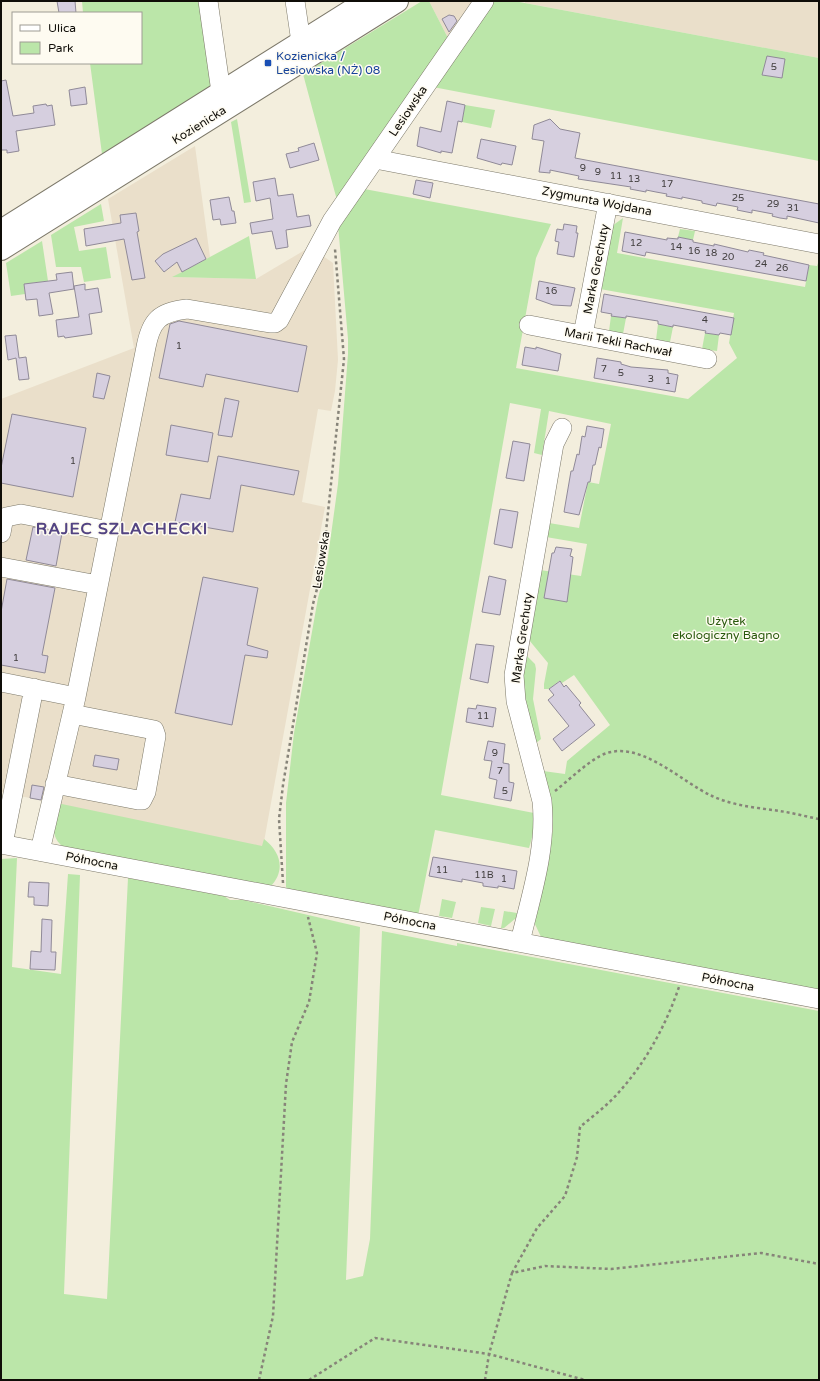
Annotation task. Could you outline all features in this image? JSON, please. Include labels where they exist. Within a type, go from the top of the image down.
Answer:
[{"type":"main road","name":"Kozienicka","points":[[1,231],[367,1]]},
{"type":"main road","name":"Kozienicka","points":[[1,249],[397,1]]},
{"type":"street","points":[[208,1],[221,92]]},
{"type":"street","points":[[295,1],[301,42]]},
{"type":"street","name":"Lesiowska","points":[[109,531],[152,325],[159,319],[176,311],[188,309],[274,323],[279,320],[332,221],[484,1]]},
{"type":"street","name":"Zygmunta Wojdana","points":[[375,159],[819,244]]},
{"type":"street","name":"Marka Grechuty","points":[[583,335],[608,203]]},
{"type":"street","name":"Marii Tekli Rachwał","points":[[529,325],[707,359]]},
{"type":"street","name":"Marka Grechuty","points":[[520,942],[542,844],[544,828],[542,801],[516,702],[514,675],[554,444],[562,428]]},
{"type":"street","points":[[1,534],[3,522],[6,517],[21,514],[109,531],[74,705],[40,851]]},
{"type":"street","points":[[1,567],[98,585]]},
{"type":"street","points":[[1,682],[34,688],[74,705],[154,730],[156,736],[146,792],[142,800],[55,784]]},
{"type":"street","points":[[2,844],[34,688]]},
{"type":"street","name":"Północna","points":[[2,844],[819,999]]},
{"type":"path","name":"Lesiowska","points":[[281,897],[283,879],[279,819],[282,792],[290,734],[313,604],[322,570],[344,359],[332,221]]},
{"type":"path","points":[[542,801],[601,756],[620,752],[632,752],[646,756],[687,783],[713,796],[734,803],[819,819]]},
{"type":"path","points":[[259,1380],[273,1316],[286,1084],[292,1042],[309,1002],[317,953],[304,901]]},
{"type":"path","points":[[485,1380],[489,1354],[512,1273],[537,1228],[565,1196],[577,1157],[580,1127],[618,1093],[643,1060],[668,1017],[684,973]]},
{"type":"path","points":[[512,1273],[546,1266],[611,1269],[760,1254],[819,1264]]},
{"type":"path","points":[[309,1380],[375,1338],[489,1354],[585,1380]]},
{"type":"shaded area","points":[[429,1],[477,1],[450,42]]},
{"type":"shaded area","points":[[525,1],[819,1],[819,58],[525,3]]},
{"type":"shaded area","points":[[195,146],[210,257],[173,277],[256,279],[310,247],[333,263],[338,360],[335,391],[331,411],[318,409],[302,502],[325,507],[263,847],[1,792],[1,399],[134,348],[108,199]]},
{"type":"green space","points":[[82,1],[202,1],[216,83],[102,154],[90,64],[142,64],[142,12],[83,12]]},
{"type":"green space","points":[[422,1],[429,1],[450,42],[338,204],[303,74]]},
{"type":"green space","points":[[491,1],[514,1],[819,58],[819,161],[433,87]]},
{"type":"green space","points":[[465,105],[495,110],[491,128],[462,122]]},
{"type":"green space","points":[[237,119],[251,202],[244,203],[231,122]]},
{"type":"green space","name":"Użytek ekologiczny Bagno","points":[[359,188],[551,224],[536,258],[516,368],[688,399],[737,358],[729,343],[734,313],[600,289],[612,226],[623,218],[617,253],[805,287],[809,265],[817,266],[819,260],[819,993],[541,937],[534,922],[553,830],[549,793],[543,771],[565,774],[567,761],[610,725],[574,675],[562,683],[559,681],[549,689],[544,689],[548,663],[529,640],[540,570],[581,576],[587,544],[546,537],[549,523],[579,528],[588,482],[599,484],[611,424],[549,411],[542,455],[534,453],[541,409],[510,403],[441,795],[534,813],[533,834],[529,848],[435,830],[418,916],[289,892],[286,887],[286,803],[294,733],[318,598],[327,564],[338,484],[348,339],[338,225]]},
{"type":"green space","points":[[101,204],[104,221],[74,227],[79,251],[106,247],[111,278],[84,282],[81,267],[56,267],[51,235]]},
{"type":"green space","points":[[680,229],[695,231],[693,240],[678,237]]},
{"type":"green space","points":[[249,236],[256,279],[172,277],[182,272]]},
{"type":"green space","points":[[42,241],[48,281],[24,284],[25,294],[11,296],[6,263]]},
{"type":"green space","points":[[611,316],[626,318],[623,334],[609,331]]},
{"type":"green space","points":[[658,324],[673,327],[670,342],[656,340]]},
{"type":"green space","points":[[705,333],[719,335],[717,351],[702,349]]},
{"type":"green space","points":[[526,655],[535,664],[536,669],[533,699],[541,739],[535,744],[522,690]]},
{"type":"green space","points":[[57,803],[262,846],[264,839],[270,844],[278,856],[280,868],[278,875],[270,887],[66,849],[60,844],[54,834]]},
{"type":"green space","points":[[17,858],[12,967],[61,974],[68,874],[80,875],[64,1294],[107,1299],[128,878],[224,896],[230,900],[243,900],[360,927],[346,1280],[363,1276],[370,1239],[382,931],[457,946],[457,943],[819,1011],[819,1380],[1,1380],[1,859]]},
{"type":"green space","points":[[442,899],[456,902],[452,918],[439,916]]},
{"type":"green space","points":[[481,907],[495,909],[491,926],[478,923]]},
{"type":"green space","points":[[504,911],[517,913],[516,918],[504,928],[501,928]]},
{"type":"building","points":[[57,1],[75,1],[76,12],[59,12]]},
{"type":"building","points":[[449,15],[454,16],[457,21],[449,32],[442,19]]},
{"type":"building","points":[[767,56],[785,59],[782,78],[762,75]]},
{"type":"building","points":[[6,80],[13,116],[34,113],[33,106],[46,104],[47,106],[52,105],[55,125],[16,131],[19,151],[7,153],[7,150],[1,150],[1,81]]},
{"type":"building","points":[[85,87],[87,104],[71,106],[69,90]]},
{"type":"building","points":[[447,101],[465,105],[462,122],[458,121],[452,153],[441,151],[441,153],[417,146],[420,127],[441,132]]},
{"type":"building","points":[[550,119],[560,129],[580,133],[575,158],[819,204],[819,223],[787,216],[787,219],[780,218],[772,216],[773,214],[752,210],[752,213],[737,210],[738,207],[717,203],[716,206],[702,203],[702,201],[682,197],[682,199],[666,196],[667,194],[646,190],[646,192],[630,189],[631,187],[578,179],[579,176],[550,170],[550,173],[539,172],[544,141],[532,139],[534,125]]},
{"type":"building","points":[[481,139],[516,146],[512,165],[502,163],[501,165],[477,158]]},
{"type":"building","points":[[314,143],[319,160],[290,168],[286,154],[299,151],[298,148]]},
{"type":"building","points":[[275,178],[278,196],[293,194],[297,217],[309,215],[311,226],[286,230],[288,247],[276,249],[272,231],[252,234],[250,223],[273,219],[270,198],[256,201],[253,182]]},
{"type":"building","points":[[416,180],[433,183],[430,198],[413,194]]},
{"type":"building","points":[[229,197],[236,223],[221,225],[220,219],[213,220],[210,200]]},
{"type":"building","points":[[136,213],[139,231],[137,232],[145,278],[132,280],[124,239],[86,246],[84,229],[121,223],[120,215]]},
{"type":"building","points":[[564,224],[577,226],[576,233],[578,233],[574,257],[557,254],[559,242],[555,241],[557,229],[563,230]]},
{"type":"building","points":[[625,232],[667,240],[667,238],[678,239],[678,237],[693,240],[693,242],[714,246],[714,244],[748,252],[749,250],[764,253],[763,255],[809,265],[806,281],[646,252],[645,256],[622,251]]},
{"type":"building","points":[[196,238],[206,259],[182,272],[177,262],[164,272],[155,261],[163,254]]},
{"type":"building","points":[[72,272],[74,289],[49,293],[53,314],[39,316],[37,299],[26,300],[24,284],[57,280],[56,274]]},
{"type":"building","points":[[539,281],[575,288],[571,306],[553,305],[536,299]]},
{"type":"building","points":[[85,284],[85,290],[98,288],[102,312],[89,314],[92,334],[65,338],[64,336],[58,337],[56,320],[79,317],[74,286]]},
{"type":"building","points":[[604,294],[734,318],[731,335],[705,333],[706,331],[673,325],[673,327],[658,324],[658,321],[626,316],[626,318],[611,316],[612,314],[601,312]]},
{"type":"building","points":[[179,321],[307,346],[298,392],[206,374],[203,387],[159,378],[170,324]]},
{"type":"building","points":[[16,335],[19,358],[26,357],[29,379],[19,380],[16,358],[8,360],[5,336]]},
{"type":"building","points":[[525,347],[536,349],[536,347],[561,354],[558,371],[522,365]]},
{"type":"building","points":[[597,358],[621,362],[621,364],[631,367],[668,370],[668,373],[678,375],[675,392],[594,378]]},
{"type":"building","points":[[97,373],[110,376],[104,399],[93,397]]},
{"type":"building","points":[[225,398],[239,401],[232,437],[218,435]]},
{"type":"building","points":[[12,414],[86,428],[73,497],[1,483],[1,468]]},
{"type":"building","points":[[171,425],[213,433],[208,462],[166,455]]},
{"type":"building","points":[[587,426],[604,429],[601,448],[599,447],[595,465],[593,465],[590,482],[588,482],[579,515],[564,512],[571,471],[573,471],[577,454],[579,455],[582,436],[585,437]]},
{"type":"building","points":[[513,441],[530,444],[524,481],[506,478]]},
{"type":"building","points":[[218,456],[299,471],[294,495],[241,485],[233,532],[175,522],[181,494],[210,499]]},
{"type":"building","points":[[500,509],[518,512],[512,548],[494,544]]},
{"type":"building","points":[[33,527],[62,533],[56,566],[26,560]]},
{"type":"building","points":[[556,547],[572,549],[570,556],[573,557],[567,602],[544,598],[552,553],[554,553]]},
{"type":"building","points":[[489,576],[506,580],[500,615],[482,612]]},
{"type":"building","points":[[203,577],[258,588],[247,645],[268,651],[267,658],[245,655],[232,725],[175,713]]},
{"type":"building","points":[[7,579],[55,588],[42,655],[48,656],[45,673],[1,665],[1,612]]},
{"type":"building","points":[[476,644],[494,646],[488,683],[470,679]]},
{"type":"building","points":[[560,681],[564,687],[566,685],[581,703],[579,705],[595,725],[562,751],[553,739],[569,726],[548,700],[554,695],[549,689]]},
{"type":"building","points":[[477,705],[496,708],[493,727],[466,722],[468,708],[476,709]]},
{"type":"building","points":[[488,741],[505,744],[503,763],[509,764],[509,782],[514,783],[511,801],[494,798],[497,780],[489,778],[492,761],[484,760]]},
{"type":"building","points":[[95,755],[119,759],[117,770],[93,766]]},
{"type":"building","points":[[32,785],[44,787],[41,800],[30,798]]},
{"type":"building","points":[[433,857],[517,871],[514,889],[498,886],[498,888],[483,886],[483,883],[462,879],[462,882],[429,876]]},
{"type":"building","points":[[29,882],[49,883],[48,906],[34,905],[34,897],[28,897]]},
{"type":"building","points":[[42,919],[52,920],[51,952],[56,952],[55,970],[30,969],[31,951],[41,952]]},
{"type":"place","name":"Kozienicka / Lesiowska (NŻ) 08","points":[[268,63]]},
{"type":"district","name":"RAJEC SZLACHECKI","points":[[122,529]]}]
